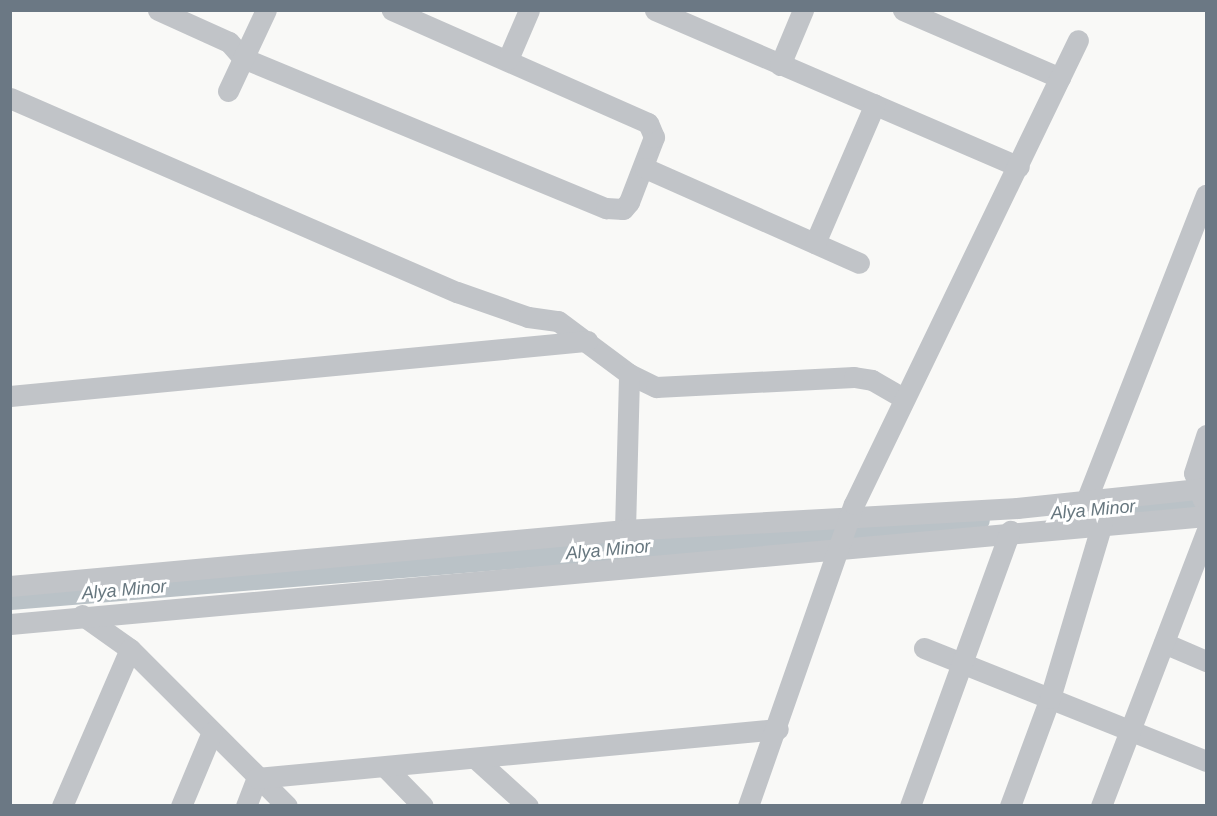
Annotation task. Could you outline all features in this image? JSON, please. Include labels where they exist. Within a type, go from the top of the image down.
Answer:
[{"type":"street","points":[[158,10],[229,42],[243,58],[606,208],[623,209],[645,168],[654,137],[648,123],[508,59],[392,10]]},
{"type":"street","points":[[228,91],[266,10]]},
{"type":"street","points":[[508,59],[529,10]]},
{"type":"street","points":[[655,10],[1019,166]]},
{"type":"street","points":[[780,65],[803,10]]},
{"type":"street","points":[[903,10],[1060,78]]},
{"type":"street","points":[[748,806],[778,729],[849,518],[903,398],[1019,166],[1078,40]]},
{"type":"street","points":[[10,98],[457,292],[528,317],[558,321],[629,374],[666,388],[854,377],[872,380],[903,398]]},
{"type":"street","points":[[815,243],[875,104]]},
{"type":"street","points":[[645,168],[859,263]]},
{"type":"street","points":[[1086,501],[1206,195]]},
{"type":"street","points":[[10,396],[587,341]]},
{"type":"street","points":[[625,530],[629,374]]},
{"type":"street","points":[[1206,435],[1196,464],[1206,509]]},
{"type":"street","points":[[10,586],[625,530],[849,518],[1086,501],[1203,489]]},
{"type":"street","points":[[10,624],[82,615],[837,550],[1010,531],[1206,516]]},
{"type":"street","points":[[1010,806],[1050,698],[1102,524]]},
{"type":"street","points":[[910,806],[964,664],[1010,531]]},
{"type":"street","points":[[1101,806],[1164,643],[1206,544]]},
{"type":"street","points":[[82,615],[130,649],[287,806]]},
{"type":"street","points":[[1164,643],[1206,661]]},
{"type":"street","points":[[924,648],[1131,729],[1206,761]]},
{"type":"street","points":[[62,806],[130,649]]},
{"type":"street","points":[[257,778],[778,729]]},
{"type":"street","points":[[181,806],[212,732]]},
{"type":"street","points":[[476,759],[528,806]]},
{"type":"street","points":[[385,767],[423,806]]},
{"type":"street","points":[[246,806],[257,778]]},
{"type":"waterway","name":"Alya Minor","points":[[1067,513],[1206,501]]},
{"type":"waterway","name":"Alya Minor","points":[[10,599],[979,520]]}]
